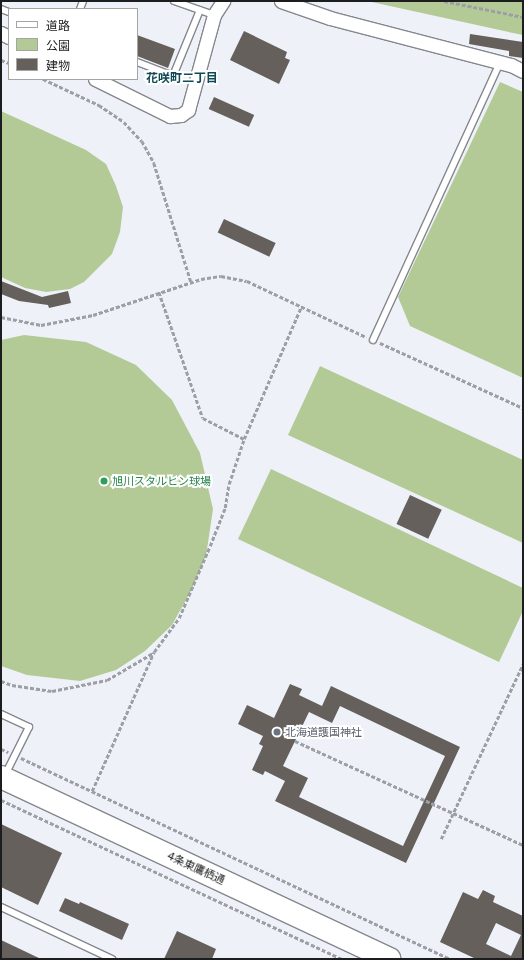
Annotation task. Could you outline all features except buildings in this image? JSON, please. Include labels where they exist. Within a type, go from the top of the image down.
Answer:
[{"type":"highway","name":"4条東鷹栖通","points":[[2,778],[390,959]]},
{"type":"street","points":[[97,80],[170,116],[181,115],[188,110],[214,15],[223,1]]},
{"type":"street","points":[[281,1],[330,18],[500,62],[523,71]]},
{"type":"lane","points":[[174,1],[214,15]]},
{"type":"lane","points":[[138,62],[173,76],[200,10]]},
{"type":"lane","points":[[373,340],[500,62]]},
{"type":"lane","points":[[1,714],[29,727],[2,778]]},
{"type":"lane","points":[[1,907],[112,959]]},
{"type":"path","points":[[444,1],[523,17]]},
{"type":"path","points":[[45,80],[99,105],[124,122],[142,141],[154,163],[191,282]]},
{"type":"path","points":[[1,317],[41,325],[93,315],[191,282],[221,276],[248,281],[301,307],[523,408]]},
{"type":"path","points":[[159,292],[203,418],[244,440]]},
{"type":"path","points":[[92,791],[154,652],[179,618],[225,508],[229,484],[244,440],[301,307]]},
{"type":"path","points":[[1,681],[12,685],[52,691],[107,680],[154,652]]},
{"type":"path","points":[[441,839],[523,664]]},
{"type":"path","points":[[295,741],[523,845]]},
{"type":"path","points":[[1,749],[451,959]]},
{"type":"path","points":[[1,800],[342,959]]},
{"type":"green space","points":[[367,1],[523,1],[523,35],[513,33]]},
{"type":"green space","points":[[500,82],[523,92],[523,378],[410,326],[398,297]]},
{"type":"green space","points":[[1,111],[86,150],[106,164],[116,186],[123,207],[120,232],[112,254],[84,282],[70,289],[46,292],[25,288],[1,277]]},
{"type":"green space","name":"旭川スタルヒン球場","points":[[24,335],[86,342],[136,365],[172,400],[200,453],[213,509],[206,556],[191,591],[172,625],[145,651],[116,670],[80,681],[27,675],[1,666],[1,340]]},
{"type":"green space","points":[[320,366],[523,460],[523,543],[288,435]]},
{"type":"green space","points":[[271,469],[523,588],[523,611],[499,662],[238,539]]},
{"type":"place","name":"旭川スタルヒン球場","points":[[104,481]]},
{"type":"place","name":"北海道護国神社","points":[[277,732]]},
{"type":"district","name":"花咲町二丁目","points":[[182,79]]}]
